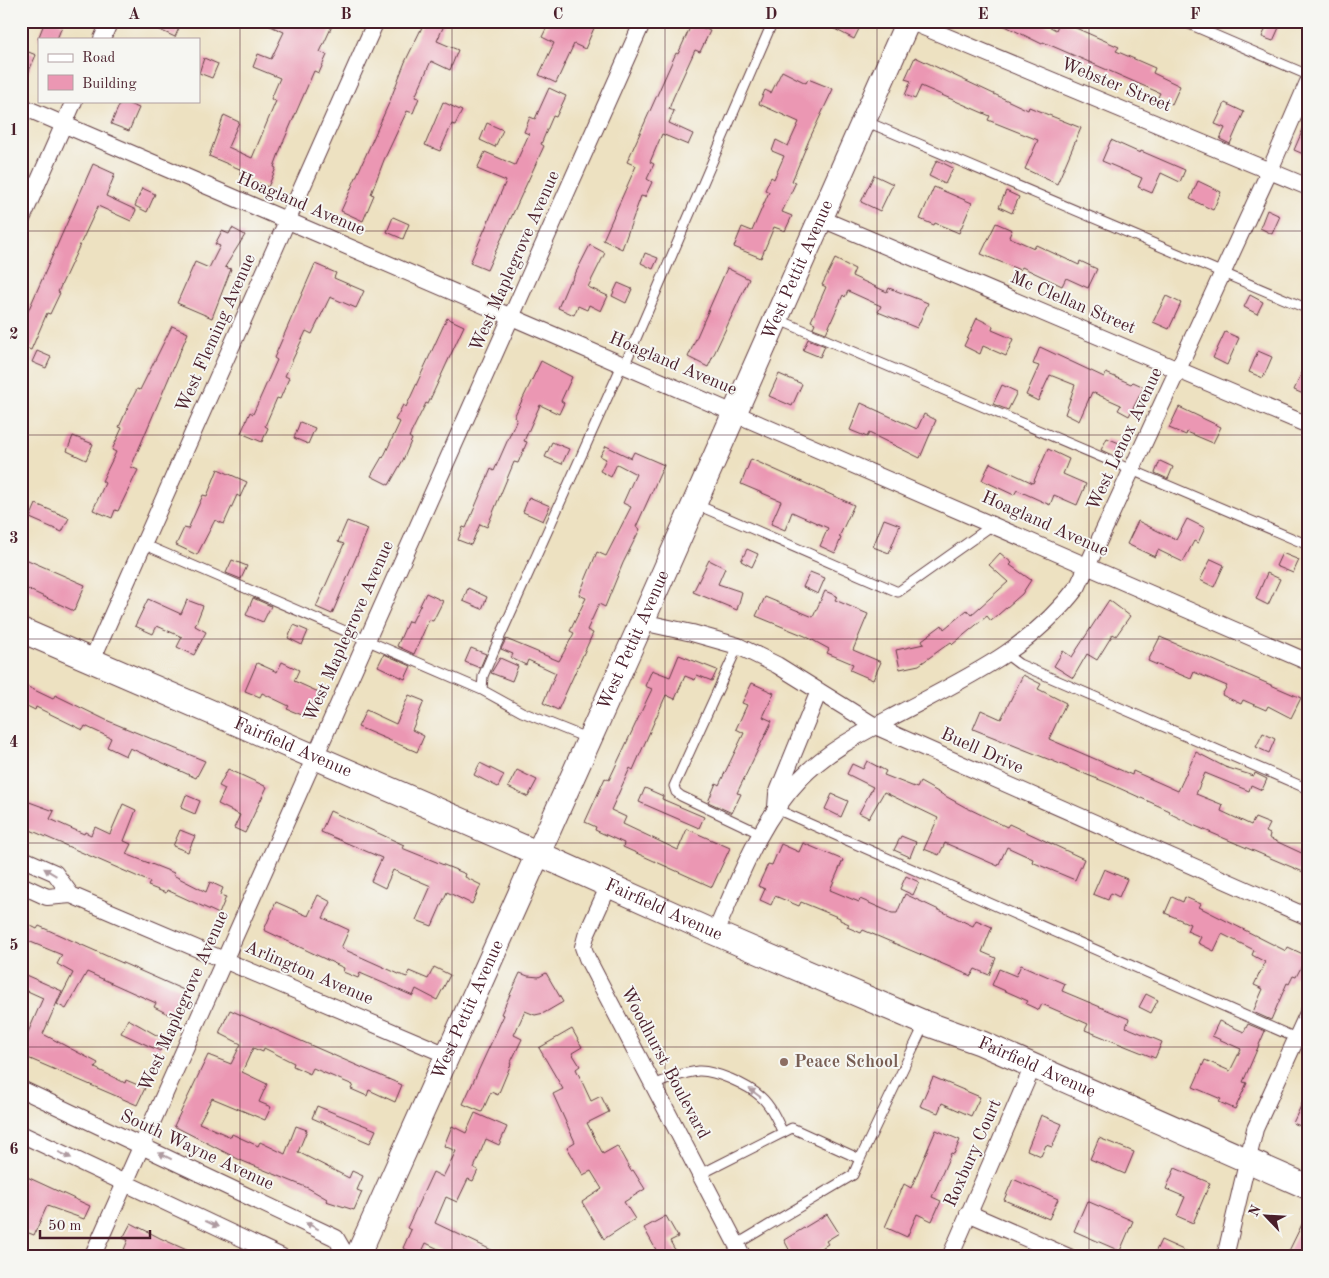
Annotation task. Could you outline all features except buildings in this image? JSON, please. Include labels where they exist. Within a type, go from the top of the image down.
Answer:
[{"type":"main road","name":"West Pettit Avenue","points":[[357,1257],[909,21]]},
{"type":"main road","name":"Fairfield Avenue","points":[[21,630],[537,853],[714,933],[925,1023],[981,1043],[1308,1187]]},
{"type":"street","points":[[102,38],[110,21]]},
{"type":"street","name":"West Fleming Avenue","points":[[92,660],[376,21]]},
{"type":"street","name":"West Maplegrove Avenue","points":[[92,1257],[643,21]]},
{"type":"street","name":"Webster Street","points":[[909,21],[1308,186]]},
{"type":"street","name":"West Lenox Avenue","points":[[714,933],[759,834],[801,778],[841,745],[1007,654],[1043,626],[1062,608],[1078,586],[1179,370],[1308,82]]},
{"type":"street","points":[[21,221],[74,102]]},
{"type":"street","name":"Hoagland Avenue","points":[[21,106],[622,365],[735,411],[1308,662]]},
{"type":"street","name":"Mc Clellan Street","points":[[822,219],[1308,425]]},
{"type":"street","name":"Buell Drive","points":[[642,622],[738,646],[777,665],[875,726],[1308,917]]},
{"type":"street","points":[[776,809],[777,794],[819,691]]},
{"type":"street","points":[[21,858],[55,873],[71,895]]},
{"type":"street","name":"Arlington Avenue","points":[[21,885],[47,897],[71,895],[447,1055]]},
{"type":"street","name":"Woodhurst Boulevard","points":[[609,885],[583,947],[740,1250]]},
{"type":"street","points":[[1226,1257],[1255,1129],[1308,1013]]},
{"type":"street","name":"Roxbury Court","points":[[950,1257],[1034,1066]]},
{"type":"street","name":"South Wayne Avenue","points":[[21,1089],[336,1238],[347,1257]]},
{"type":"street","points":[[21,1134],[282,1257]]},
{"type":"street","points":[[968,1213],[1069,1257]]},
{"type":"lane","points":[[482,690],[483,676],[499,639],[622,365],[625,364],[773,21]]},
{"type":"lane","points":[[1182,21],[1308,75]]},
{"type":"lane","points":[[864,121],[1308,309]]},
{"type":"lane","points":[[777,319],[1308,545]]},
{"type":"lane","points":[[694,504],[898,592],[994,524]]},
{"type":"lane","points":[[143,544],[482,690],[522,712],[589,739]]},
{"type":"lane","points":[[738,646],[674,786],[676,792],[682,796],[759,834]]},
{"type":"lane","points":[[1007,654],[1019,664],[1308,789]]},
{"type":"lane","points":[[776,809],[1296,1038]]},
{"type":"lane","points":[[740,1250],[853,1175],[925,1023]]},
{"type":"lane","points":[[654,1085],[686,1073],[700,1071],[723,1077],[746,1086],[761,1097],[772,1112],[783,1133]]},
{"type":"lane","points":[[702,1174],[792,1128],[860,1159]]},
{"type":"place","name":"Peace School","points":[[784,1062]]}]
